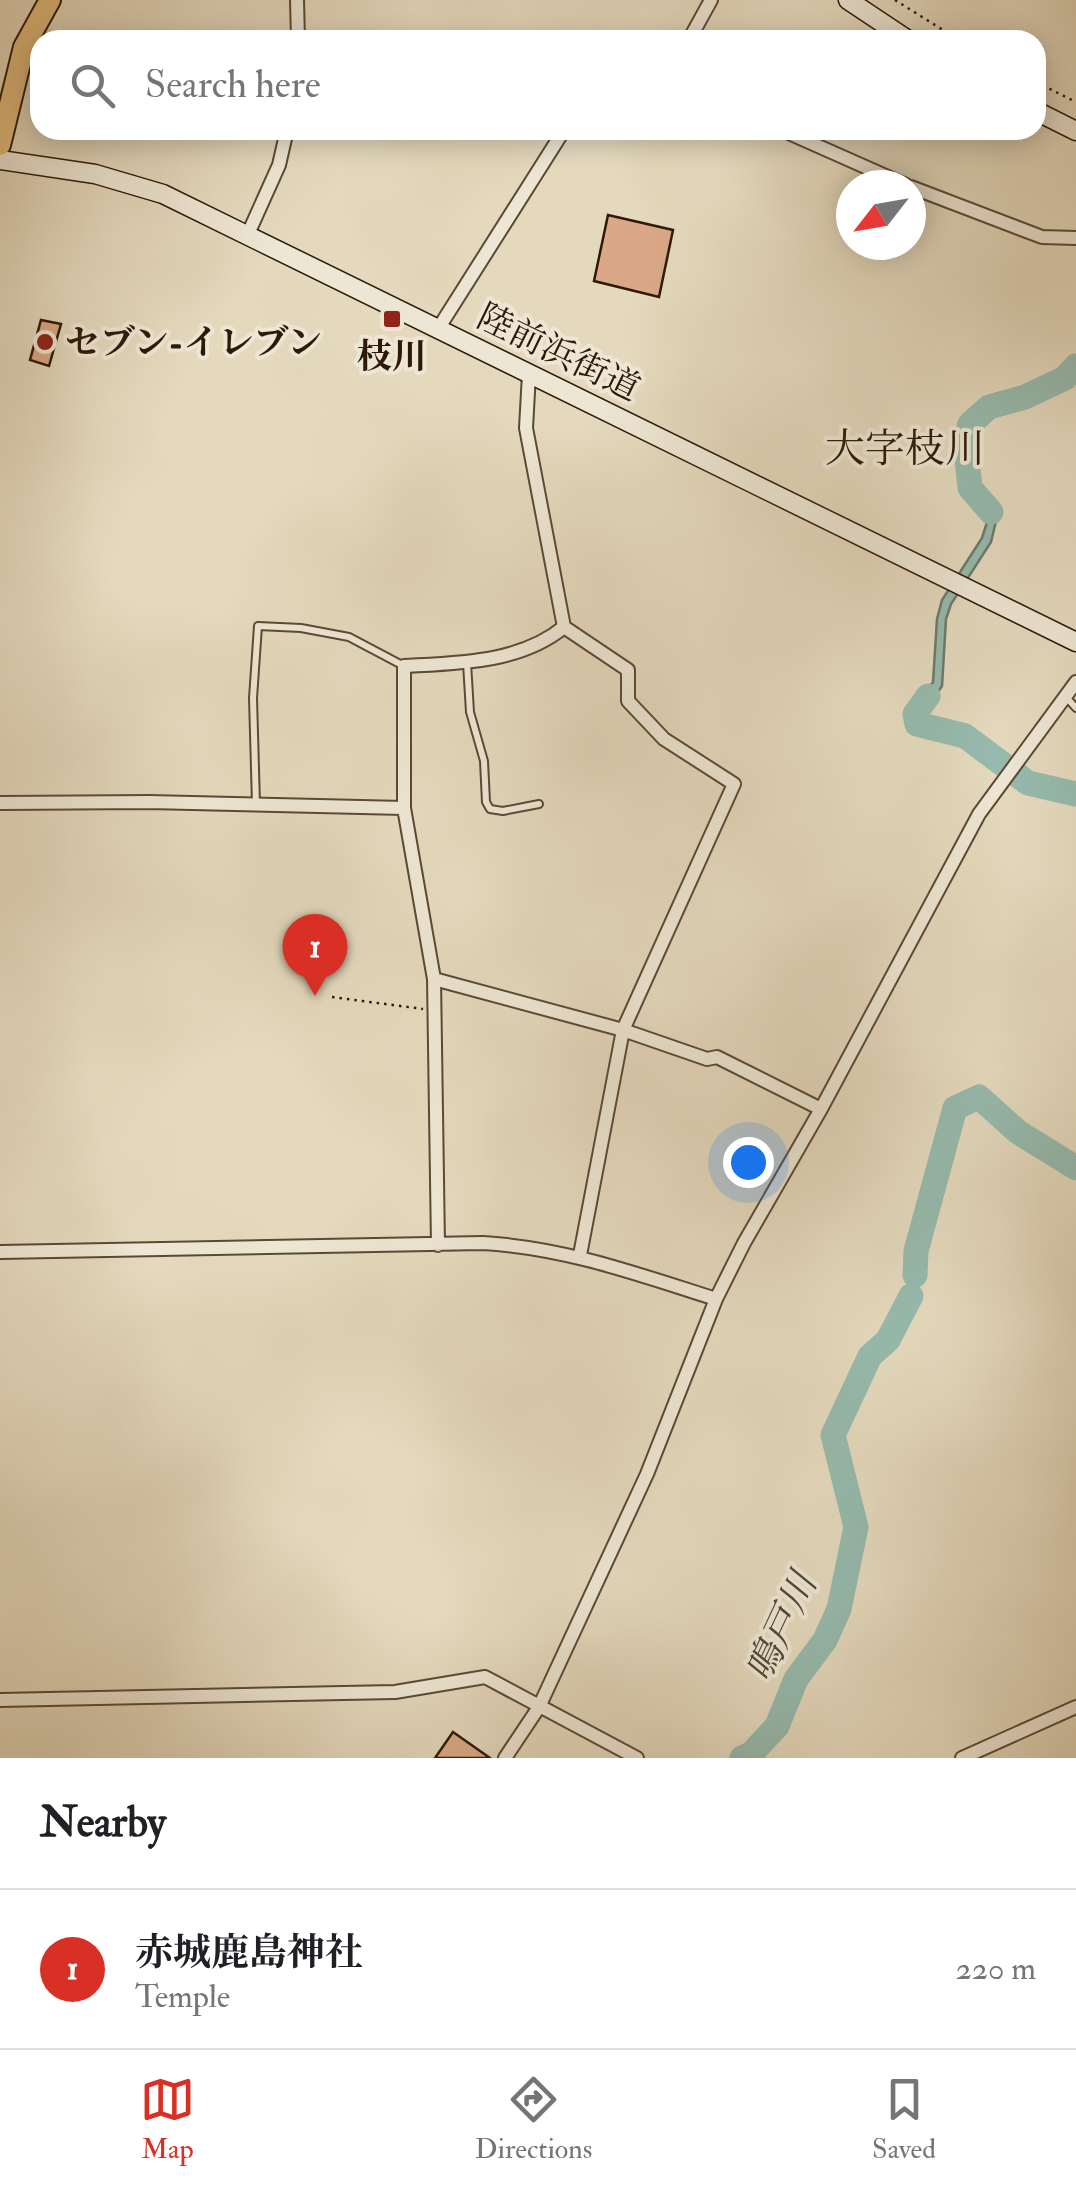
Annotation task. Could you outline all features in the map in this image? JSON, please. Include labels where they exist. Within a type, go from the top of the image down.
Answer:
[{"type":"main road","points":[[34,30],[50,0]]},
{"type":"main road","points":[[848,0],[893,30]]},
{"type":"main road","points":[[0,145],[30,37]]},
{"type":"main road","points":[[1046,116],[1076,132]]},
{"type":"main road","name":"陸前浜街道","points":[[0,160],[127,181],[163,194],[1076,642]]},
{"type":"street","points":[[297,0],[298,30]]},
{"type":"street","points":[[694,30],[711,0]]},
{"type":"street","points":[[248,234],[279,165],[285,140]]},
{"type":"street","points":[[438,329],[558,140]]},
{"type":"street","points":[[805,140],[873,170]]},
{"type":"street","points":[[926,193],[1042,237],[1076,238]]},
{"type":"street","points":[[529,374],[526,428],[564,626],[628,670],[628,701],[664,739],[734,784],[623,1030],[580,1255]]},
{"type":"street","points":[[438,1245],[434,980],[404,808],[404,666],[467,662],[524,651],[549,640],[564,626]]},
{"type":"street","points":[[505,1758],[539,1708],[647,1474],[716,1299],[744,1243],[821,1110],[947,872],[1011,768],[1076,682]]},
{"type":"street","points":[[0,804],[404,808]]},
{"type":"street","points":[[434,980],[623,1030],[706,1059],[717,1057],[821,1110]]},
{"type":"street","points":[[0,1252],[522,1245],[580,1255],[716,1299]]},
{"type":"street","points":[[0,1700],[395,1692],[485,1678],[637,1758]]},
{"type":"street","points":[[962,1758],[1076,1707]]},
{"type":"lane","points":[[256,804],[253,698],[258,626],[301,628],[349,637],[404,666]]},
{"type":"lane","points":[[467,662],[470,712],[484,761],[486,802],[490,808],[502,811],[539,804]]},
{"type":"lane","points":[[1065,696],[1076,708]]},
{"type":"path","points":[[894,0],[942,30]]},
{"type":"path","points":[[1046,87],[1076,102]]},
{"type":"path","points":[[332,997],[434,1010]]},
{"type":"water","points":[[974,487],[986,496],[997,517],[991,542],[951,604],[946,619],[942,686],[914,727],[910,713],[933,682],[942,600],[982,538],[989,516],[980,501],[967,491]]},
{"type":"building","points":[[608,215],[673,230],[659,297],[594,281]]},
{"type":"building","name":"セブン-イレブン","points":[[41,320],[61,324],[49,366],[30,360]]},
{"type":"building","points":[[453,1732],[490,1758],[435,1758]]},
{"type":"waterway","name":"鳴戸川","points":[[991,512],[970,488],[965,440],[970,424],[989,407],[1025,397],[1065,378],[1076,366]]},
{"type":"waterway","name":"鳴戸川","points":[[928,696],[915,714],[917,724],[965,736],[1028,783],[1076,794]]},
{"type":"waterway","name":"鳴戸川","points":[[915,1275],[916,1251],[955,1108],[979,1097],[1018,1132],[1076,1168]]},
{"type":"waterway","name":"鳴戸川","points":[[742,1758],[751,1754],[777,1726],[796,1679],[825,1640],[839,1609],[856,1527],[833,1435],[870,1356],[888,1340],[911,1296]]},
{"type":"place","name":"枝川","points":[[392,319]]},
{"type":"place","name":"セブン-イレブン","points":[[45,342]]},
{"type":"place","name":"赤城鹿島神社","points":[[315,996]]},
{"type":"district","name":"大字枝川","points":[[905,448]]}]
